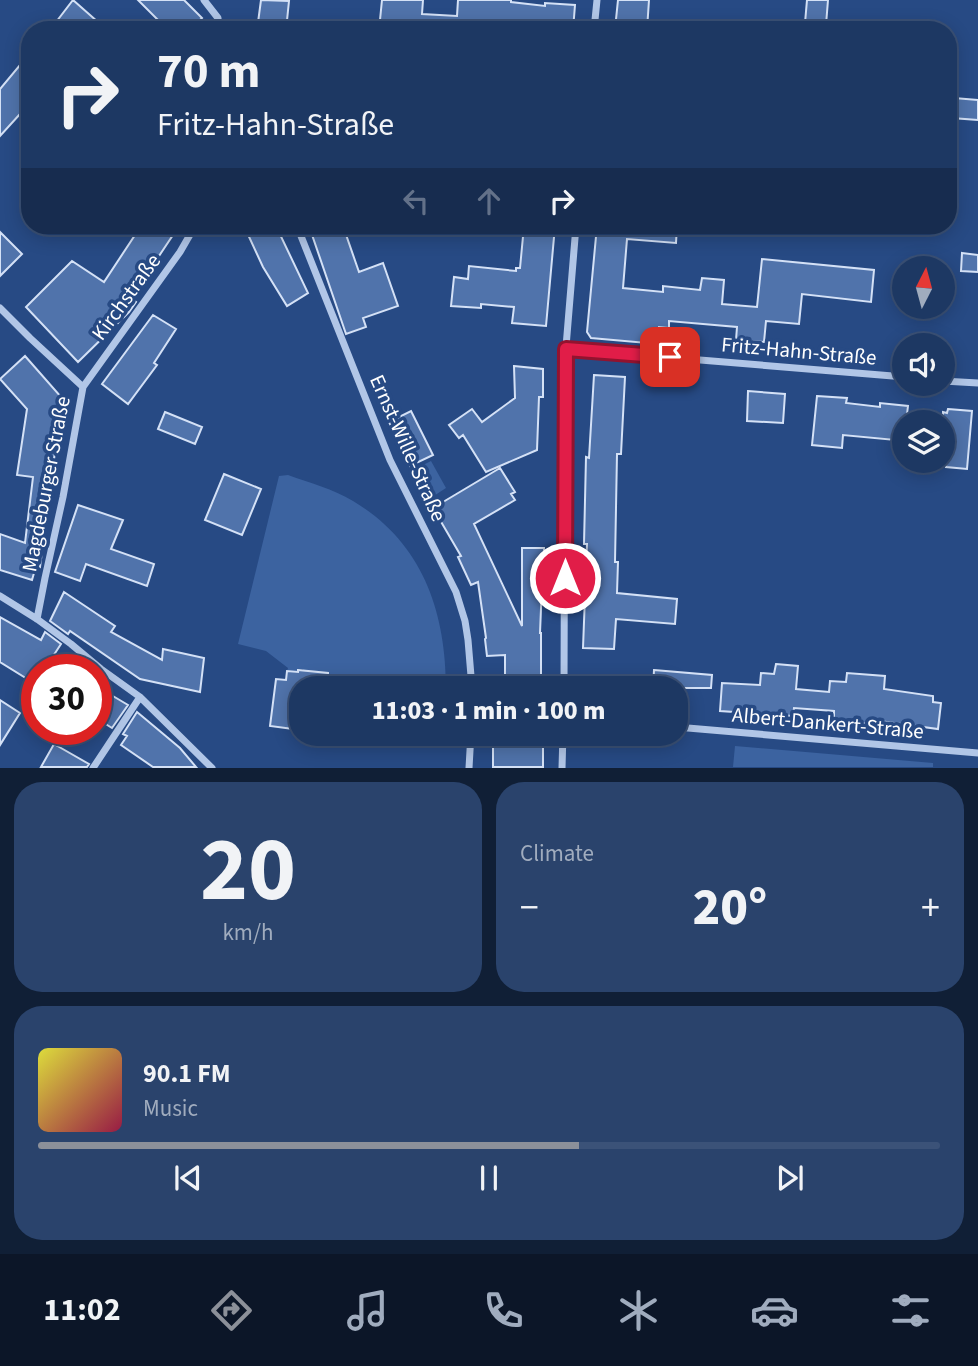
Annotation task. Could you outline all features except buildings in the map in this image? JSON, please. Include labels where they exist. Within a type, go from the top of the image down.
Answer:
[{"type":"street","points":[[204,0],[218,21]]},
{"type":"street","points":[[595,21],[597,0]]},
{"type":"street","name":"Kirchstraße","points":[[83,387],[190,235]]},
{"type":"street","name":"Ernst-Wille-Straße","points":[[301,235],[390,460],[456,592],[465,621],[471,676]]},
{"type":"street","points":[[564,676],[566,349],[575,235]]},
{"type":"street","name":"Magdeburger Straße","points":[[0,308],[83,387],[37,619]]},
{"type":"street","name":"Fritz-Hahn-Straße","points":[[566,349],[892,376]]},
{"type":"street","points":[[955,381],[978,383]]},
{"type":"street","points":[[0,596],[37,619],[140,696],[212,768]]},
{"type":"street","points":[[93,768],[140,696]]},
{"type":"street","name":"Albert-Dankert-Straße","points":[[688,728],[978,753]]},
{"type":"street","points":[[469,768],[470,746]]},
{"type":"street","points":[[562,768],[563,746]]},
{"type":"shaded area","points":[[431,461],[446,488],[429,499],[413,470]]},
{"type":"shaded area","points":[[288,475],[353,501],[397,537],[413,558],[435,606],[446,676],[328,676],[328,673],[324,672],[323,675],[303,673],[303,669],[298,669],[298,672],[287,671],[288,668],[266,651],[238,644],[279,476]]},
{"type":"shaded area","points":[[735,746],[933,763],[933,767],[733,767]]},
{"type":"route","points":[[565,578],[566,349],[670,357]]}]
